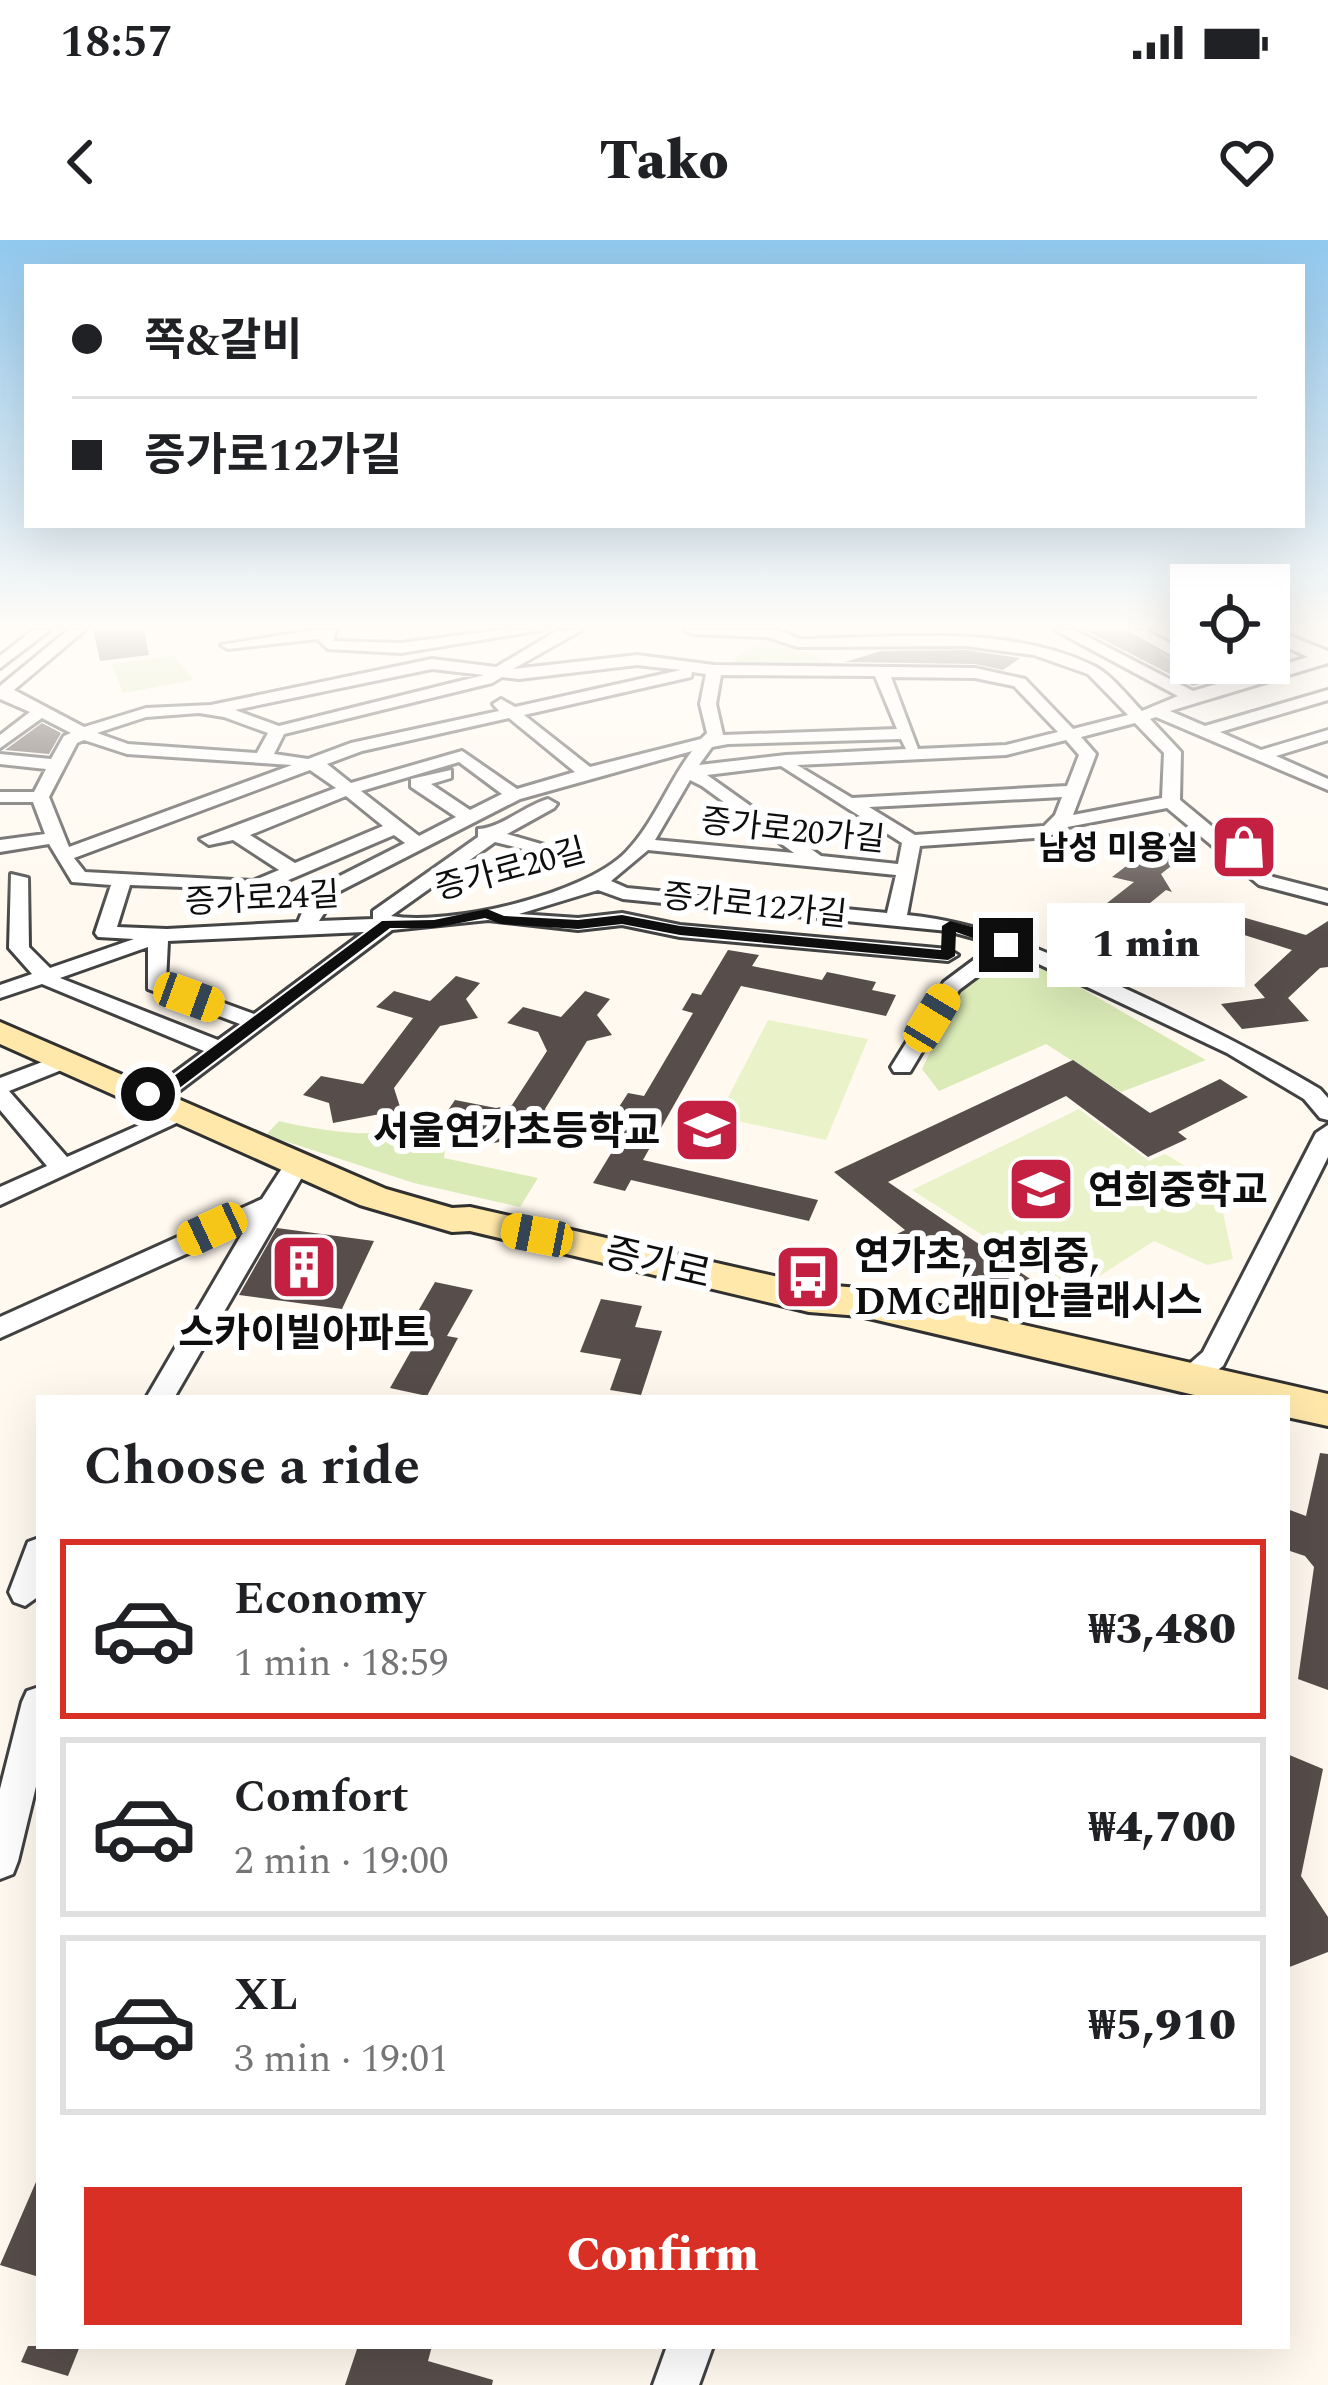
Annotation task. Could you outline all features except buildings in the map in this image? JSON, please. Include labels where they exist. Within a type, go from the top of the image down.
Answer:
[{"type":"main road","name":"증가로","points":[[0,1032],[373,1197],[452,1220],[470,1219],[808,1298],[860,1302],[1258,1395]]},
{"type":"main road","points":[[1290,1402],[1328,1410]]},
{"type":"street","points":[[78,730],[127,749],[310,764],[417,844]]},
{"type":"street","points":[[92,730],[70,740],[40,797],[42,867],[20,948],[45,976],[220,1049]]},
{"type":"street","points":[[263,758],[277,730]]},
{"type":"street","points":[[42,867],[310,764],[429,730]]},
{"type":"street","points":[[532,730],[587,773]]},
{"type":"street","name":"증가로20길","points":[[0,1197],[63,1169],[171,1106],[220,1049],[387,924],[434,924],[599,883],[644,844],[714,730]]},
{"type":"street","points":[[905,730],[917,757]]},
{"type":"street","points":[[1056,824],[1064,817],[1089,761],[1068,730]]},
{"type":"street","points":[[687,772],[786,760],[1006,751],[1086,730]]},
{"type":"street","points":[[1158,730],[1173,752],[1171,802],[1266,881],[1328,897]]},
{"type":"street","points":[[1197,730],[1326,782]]},
{"type":"street","points":[[1203,732],[1209,730]]},
{"type":"street","points":[[257,886],[310,917],[331,888],[514,795],[706,742],[907,734]]},
{"type":"street","points":[[1258,756],[1328,735]]},
{"type":"street","points":[[0,759],[56,765]]},
{"type":"street","points":[[786,760],[791,768],[912,841]]},
{"type":"street","points":[[209,839],[236,834],[348,789],[468,761],[514,795]]},
{"type":"street","points":[[468,761],[417,783],[463,820],[494,836],[568,858]]},
{"type":"street","points":[[687,772],[818,861]]},
{"type":"street","points":[[850,803],[1072,791]]},
{"type":"street","points":[[0,797],[40,797]]},
{"type":"street","name":"증가로20가길","points":[[644,844],[905,870],[912,841],[1049,831],[1056,824],[1171,802]]},
{"type":"street","name":"증가로24길","points":[[387,924],[380,914],[522,815],[548,804]]},
{"type":"street","points":[[122,880],[105,933],[155,912],[257,886],[395,826]]},
{"type":"street","points":[[236,834],[292,870]]},
{"type":"street","points":[[0,846],[42,867],[80,878],[122,880],[155,912],[155,985],[256,1022]]},
{"type":"street","name":"증가로12가길","points":[[896,919],[905,870]]},
{"type":"street","name":"증가로12가길","points":[[599,883],[623,893],[896,919],[1005,940],[1235,1048],[1312,1094],[1328,1113]]},
{"type":"street","name":"증가로24길","points":[[0,992],[45,976],[155,912],[193,931],[310,917],[387,924]]},
{"type":"street","name":"증가로12가길","points":[[487,913],[501,920],[578,924],[622,919],[660,928],[948,956]]},
{"type":"street","points":[[950,926],[945,970],[951,986]]},
{"type":"street","points":[[902,1067],[951,986],[1006,945],[1005,940]]},
{"type":"street","points":[[63,1169],[0,1090],[66,1060]]},
{"type":"street","points":[[1185,1380],[1213,1359],[1328,1133]]},
{"type":"street","points":[[162,1395],[297,1165]]},
{"type":"street","points":[[0,1328],[271,1205]]},
{"type":"street","points":[[21,1592],[36,1558]]},
{"type":"street","points":[[0,1861],[6,1814],[36,1712]]},
{"type":"street","points":[[676,2385],[690,2349]]},
{"type":"green space","points":[[1015,950],[1206,1060],[1121,1092],[1046,1044],[939,1091],[922,1069],[959,993]]},
{"type":"green space","points":[[768,1020],[868,1039],[826,1140],[718,1117]]},
{"type":"green space","points":[[1079,1109],[1149,1161],[1165,1154],[1217,1185],[1233,1259],[1207,1265],[1154,1241],[1073,1293],[912,1190]]},
{"type":"green space","points":[[279,1121],[355,1133],[411,1131],[445,1149],[444,1158],[538,1178],[520,1207],[414,1183],[266,1135]]},
{"type":"place","name":"남성 미용실","points":[[1244,847]]},
{"type":"place","name":"서울연가초등학교","points":[[707,1130]]},
{"type":"place","name":"연희중학교","points":[[1041,1189]]},
{"type":"place","name":"스카이빌아파트","points":[[304,1267]]},
{"type":"place","name":"연가초, 연희중, DMC래미안클래시스","points":[[808,1277]]},
{"type":"route","points":[[148,1094],[155,1098],[387,924],[434,924],[487,913],[501,920],[578,924],[622,919],[680,931],[948,956],[950,926],[1005,940],[1006,945]]}]
